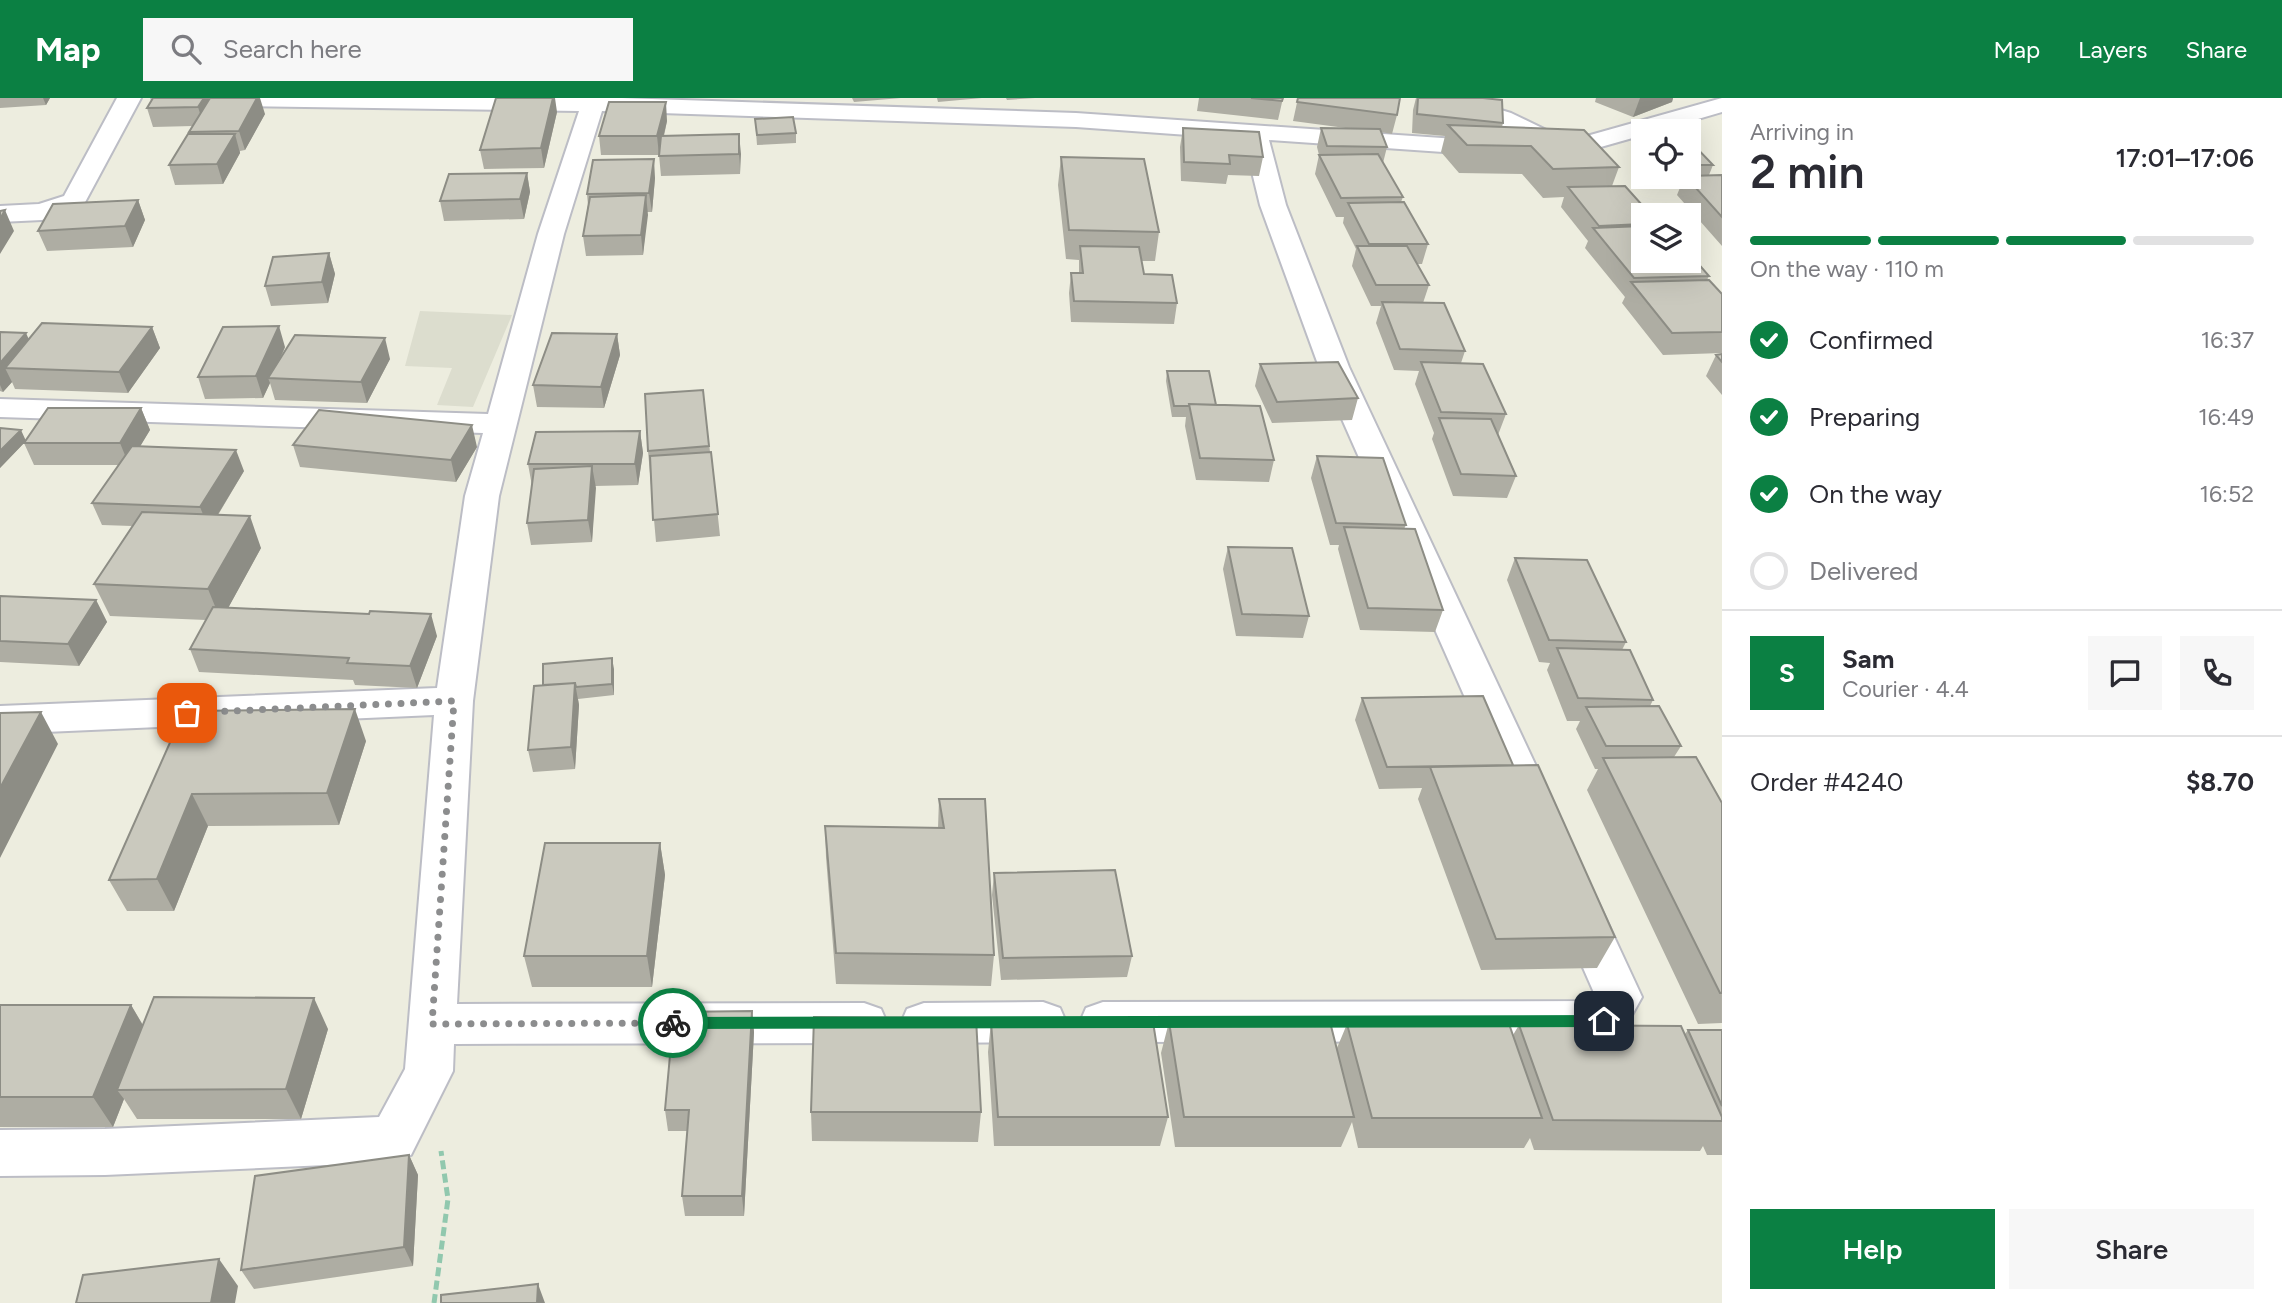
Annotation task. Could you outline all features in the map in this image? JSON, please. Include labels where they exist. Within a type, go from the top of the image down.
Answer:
[{"type":"street","points":[[0,214],[42,212],[74,201],[129,98]]},
{"type":"street","points":[[164,98],[906,106],[1255,134],[1528,151],[1569,149],[1722,105]]},
{"type":"street","points":[[1437,98],[1503,118],[1569,149],[1587,169]]},
{"type":"street","points":[[0,1153],[105,1152],[393,1139],[429,1071],[454,701],[482,496],[551,234],[593,104]]},
{"type":"street","points":[[1255,134],[1273,205],[1334,367],[1551,845]]},
{"type":"street","points":[[0,408],[501,424]]},
{"type":"street","points":[[0,720],[454,701]]},
{"type":"street","points":[[432,1024],[1604,1021],[1619,997],[1568,883]]},
{"type":"path","points":[[434,1303],[448,1199],[440,1148]]},
{"type":"shaded area","points":[[420,311],[512,315],[473,407],[437,405],[452,368],[405,366]]},
{"type":"building","points":[[153,98],[204,98],[198,107],[147,108]]},
{"type":"building","points":[[210,98],[257,98],[239,131],[189,132]]},
{"type":"building","points":[[496,98],[553,98],[541,148],[480,150]]},
{"type":"building","points":[[1251,98],[1283,98],[1282,101]]},
{"type":"building","points":[[1298,98],[1400,98],[1397,115],[1297,102]]},
{"type":"building","points":[[1418,98],[1502,100],[1503,123],[1417,114]]},
{"type":"building","points":[[609,102],[666,102],[657,136],[599,136]]},
{"type":"building","points":[[793,117],[796,133],[757,135],[755,119]]},
{"type":"building","points":[[1448,125],[1584,130],[1619,167],[1553,169],[1531,146],[1467,145]]},
{"type":"building","points":[[1183,128],[1259,132],[1263,157],[1229,155],[1230,164],[1184,162]]},
{"type":"building","points":[[1321,128],[1380,129],[1387,147],[1327,146]]},
{"type":"building","points":[[188,134],[235,134],[217,164],[169,165]]},
{"type":"building","points":[[739,134],[739,154],[659,156],[661,136]]},
{"type":"building","points":[[1701,152],[1713,165],[1701,165]]},
{"type":"building","points":[[1378,154],[1403,197],[1341,198],[1319,155]]},
{"type":"building","points":[[1061,157],[1144,159],[1159,232],[1069,230]]},
{"type":"building","points":[[654,159],[649,193],[587,194],[593,160]]},
{"type":"building","points":[[527,173],[520,199],[440,201],[449,174]]},
{"type":"building","points":[[1722,175],[1722,217],[1697,189],[1701,189],[1701,176]]},
{"type":"building","points":[[1625,186],[1640,203],[1631,203],[1631,225],[1599,226],[1568,187]]},
{"type":"building","points":[[646,195],[641,235],[583,236],[590,197]]},
{"type":"building","points":[[138,200],[125,226],[38,231],[53,204]]},
{"type":"building","points":[[1404,202],[1428,244],[1369,244],[1348,203]]},
{"type":"building","points":[[1631,226],[1631,273],[1701,273],[1701,267],[1709,276],[1634,278],[1593,228]]},
{"type":"building","points":[[1080,246],[1139,247],[1144,274],[1172,275],[1177,303],[1074,301],[1071,273],[1083,273]]},
{"type":"building","points":[[1357,246],[1407,246],[1429,285],[1376,285]]},
{"type":"building","points":[[329,253],[322,282],[265,286],[273,257]]},
{"type":"building","points":[[1709,280],[1722,294],[1722,332],[1672,333],[1631,282]]},
{"type":"building","points":[[1382,302],[1444,303],[1465,351],[1400,349]]},
{"type":"building","points":[[42,323],[152,327],[119,372],[5,368]]},
{"type":"building","points":[[279,326],[256,376],[198,377],[223,327]]},
{"type":"building","points":[[0,332],[26,333],[0,363]]},
{"type":"building","points":[[552,333],[617,334],[601,387],[533,385]]},
{"type":"building","points":[[295,335],[385,338],[361,382],[268,378]]},
{"type":"building","points":[[1338,362],[1358,398],[1277,402],[1260,364]]},
{"type":"building","points":[[1421,362],[1483,364],[1506,414],[1441,412]]},
{"type":"building","points":[[1167,371],[1209,371],[1216,405],[1174,406]]},
{"type":"building","points":[[703,390],[709,446],[648,451],[645,394]]},
{"type":"building","points":[[1189,404],[1260,406],[1274,460],[1200,458]]},
{"type":"building","points":[[48,408],[141,408],[120,443],[24,443]]},
{"type":"building","points":[[319,410],[472,425],[451,460],[293,445]]},
{"type":"building","points":[[1439,418],[1491,419],[1516,476],[1461,474]]},
{"type":"building","points":[[0,428],[21,430],[0,451]]},
{"type":"building","points":[[640,431],[635,464],[528,464],[536,432]]},
{"type":"building","points":[[132,446],[236,450],[200,507],[92,503]]},
{"type":"building","points":[[711,452],[718,514],[653,520],[650,456]]},
{"type":"building","points":[[1317,456],[1383,458],[1406,525],[1336,523]]},
{"type":"building","points":[[592,466],[588,520],[527,523],[534,469]]},
{"type":"building","points":[[142,512],[250,516],[208,589],[94,584]]},
{"type":"building","points":[[1344,527],[1415,529],[1443,610],[1368,608]]},
{"type":"building","points":[[1228,547],[1292,548],[1309,616],[1242,614]]},
{"type":"building","points":[[1515,558],[1587,560],[1626,642],[1549,640]]},
{"type":"building","points":[[0,596],[96,600],[68,644],[0,641]]},
{"type":"building","points":[[213,607],[431,614],[410,666],[347,663],[349,658],[190,649]]},
{"type":"building","points":[[1557,648],[1630,650],[1653,700],[1578,698]]},
{"type":"building","points":[[612,658],[612,684],[576,687],[575,683],[543,685],[543,664]]},
{"type":"building","points":[[575,683],[571,747],[528,750],[534,686]]},
{"type":"building","points":[[1483,696],[1513,765],[1387,767],[1362,698]]},
{"type":"building","points":[[1659,706],[1681,746],[1606,746],[1586,707]]},
{"type":"building","points":[[355,709],[327,793],[192,794],[157,879],[109,880],[184,711]]},
{"type":"building","points":[[41,712],[0,788],[0,713]]},
{"type":"building","points":[[1696,757],[1722,803],[1722,993],[1603,758]]},
{"type":"building","points":[[1538,765],[1615,937],[1496,939],[1430,767]]},
{"type":"building","points":[[939,799],[985,799],[994,955],[836,953],[825,826],[944,828]]},
{"type":"building","points":[[545,843],[660,843],[647,956],[524,956]]},
{"type":"building","points":[[1115,870],[1132,956],[1003,958],[994,873]]},
{"type":"building","points":[[154,997],[314,998],[286,1089],[117,1090]]},
{"type":"building","points":[[0,1005],[131,1005],[93,1097],[0,1097]]},
{"type":"building","points":[[752,1011],[742,1196],[682,1196],[689,1110],[665,1110],[674,1012]]},
{"type":"building","points":[[814,1017],[976,1018],[981,1112],[811,1112]]},
{"type":"building","points":[[991,1022],[1153,1022],[1168,1117],[998,1117]]},
{"type":"building","points":[[1169,1022],[1330,1022],[1354,1117],[1184,1117]]},
{"type":"building","points":[[1347,1024],[1509,1024],[1542,1118],[1372,1118]]},
{"type":"building","points":[[1519,1025],[1681,1026],[1722,1121],[1553,1120]]},
{"type":"building","points":[[1688,1030],[1722,1030],[1722,1106]]},
{"type":"building","points":[[409,1155],[404,1247],[241,1270],[255,1176]]},
{"type":"building","points":[[219,1259],[211,1303],[76,1303],[83,1275]]},
{"type":"building","points":[[538,1284],[537,1303],[441,1303],[441,1295]]},
{"type":"way so far","points":[[187,713],[454,701],[432,1024],[673,1023]]},
{"type":"route","points":[[673,1023],[1604,1021]]}]
